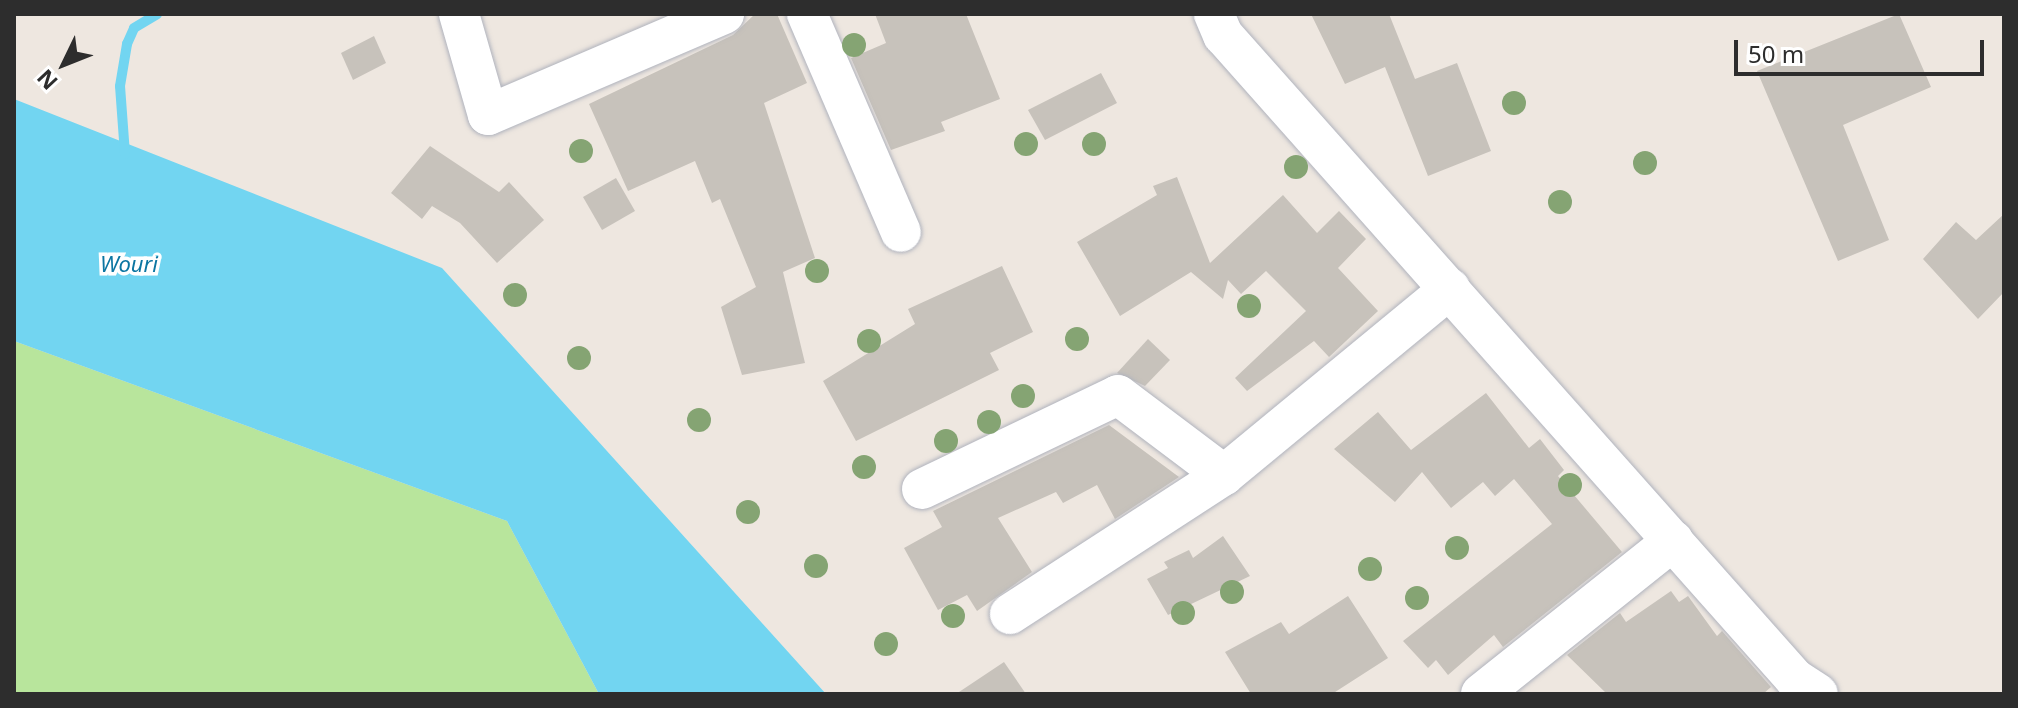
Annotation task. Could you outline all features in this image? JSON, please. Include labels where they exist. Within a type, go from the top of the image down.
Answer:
[{"type":"street","points":[[459,14],[488,115],[724,14]]},
{"type":"street","points":[[807,14],[901,232]]},
{"type":"street","points":[[1214,14],[1223,35],[1795,679],[1818,694]]},
{"type":"street","points":[[1010,614],[1224,475],[1450,289]]},
{"type":"street","points":[[922,489],[1104,396],[1131,401],[1224,475]]},
{"type":"street","points":[[1481,694],[1673,541]]},
{"type":"green space","points":[[14,341],[507,521],[599,694],[14,694]]},
{"type":"water","name":"Wouri","points":[[14,99],[442,268],[826,694],[599,694],[507,521],[14,341]]},
{"type":"building","points":[[755,14],[777,14],[807,83],[764,103],[815,258],[783,272],[805,363],[742,375],[721,307],[756,287],[720,199],[712,203],[695,161],[628,191],[589,104],[733,35]]},
{"type":"building","points":[[875,14],[966,14],[1000,99],[941,122],[945,131],[891,150],[851,58],[886,43]]},
{"type":"building","points":[[1311,14],[1389,14],[1415,79],[1457,63],[1491,151],[1428,176],[1385,67],[1345,84]]},
{"type":"building","points":[[1899,14],[1931,87],[1843,125],[1889,240],[1838,261],[1757,71]]},
{"type":"building","points":[[374,36],[386,63],[353,80],[341,53]]},
{"type":"building","points":[[1101,73],[1117,103],[1045,140],[1028,110]]},
{"type":"building","points":[[430,146],[499,192],[509,182],[544,220],[497,263],[460,223],[432,206],[422,219],[391,193]]},
{"type":"building","points":[[1177,177],[1210,263],[1283,195],[1317,233],[1339,211],[1366,239],[1338,268],[1378,311],[1329,357],[1314,341],[1247,391],[1235,378],[1306,311],[1266,271],[1241,294],[1228,280],[1223,299],[1191,272],[1120,316],[1077,242],[1157,195],[1153,186]]},
{"type":"building","points":[[616,178],[635,211],[602,230],[583,197]]},
{"type":"building","points":[[2004,214],[2004,292],[1978,319],[1923,259],[1956,222],[1976,240]]},
{"type":"building","points":[[1002,266],[1033,332],[990,353],[999,370],[856,441],[823,381],[915,324],[908,309]]},
{"type":"building","points":[[1148,339],[1170,360],[1145,386],[1117,373]]},
{"type":"building","points":[[1486,393],[1529,448],[1540,439],[1564,470],[1558,476],[1622,552],[1503,647],[1494,635],[1448,675],[1436,660],[1428,668],[1403,641],[1552,524],[1514,479],[1495,496],[1483,482],[1451,508],[1422,472],[1395,502],[1334,449],[1378,412],[1411,450]]},
{"type":"building","points":[[1109,425],[1179,477],[1115,519],[1097,485],[1063,503],[1056,492],[998,518],[1032,572],[977,611],[967,595],[938,610],[904,548],[942,527],[933,511]]},
{"type":"building","points":[[1223,536],[1250,576],[1168,615],[1147,579],[1168,568],[1164,562],[1189,550],[1193,558]]},
{"type":"building","points":[[1671,591],[1679,602],[1688,596],[1717,636],[1722,631],[1771,687],[1763,694],[1607,694],[1567,655],[1620,613],[1626,622]]},
{"type":"building","points":[[1348,596],[1388,658],[1332,694],[1251,694],[1225,652],[1281,622],[1289,634]]},
{"type":"building","points":[[1004,662],[1026,694],[956,694]]},
{"type":"waterway","points":[[125,154],[120,86],[127,44],[134,28],[157,14]]}]
